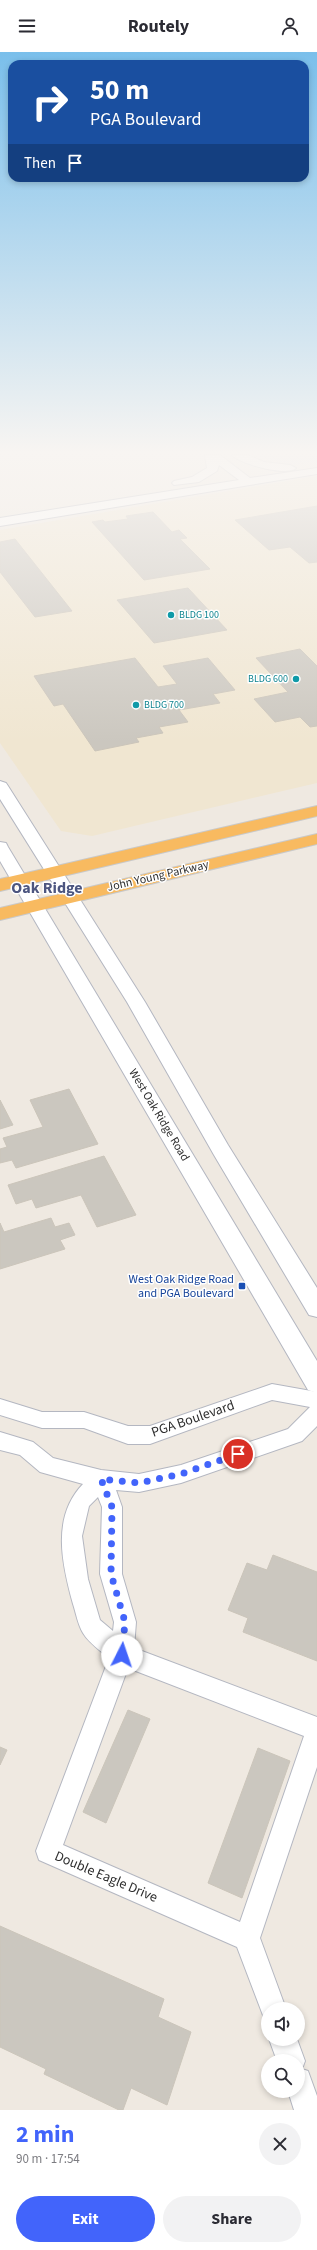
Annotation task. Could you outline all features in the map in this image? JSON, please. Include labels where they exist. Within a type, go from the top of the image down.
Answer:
[{"type":"highway","points":[[0,885],[317,811]]},
{"type":"highway","name":"John Young Parkway","points":[[0,914],[317,839]]},
{"type":"street","points":[[0,786],[56,872],[136,1002],[221,1150],[317,1308]]},
{"type":"street","name":"West Oak Ridge Road","points":[[0,847],[317,1384]]},
{"type":"street","name":"PGA Boulevard","points":[[0,1407],[42,1420],[84,1420],[128,1435],[150,1435],[272,1392],[317,1400]]},
{"type":"street","points":[[0,1441],[26,1448],[47,1466],[101,1479],[139,1483],[181,1474],[295,1435],[317,1413]]},
{"type":"street","points":[[101,1479],[80,1501],[71,1536],[77,1579],[91,1626],[122,1655],[317,1729]]},
{"type":"street","name":"Double Eagle Drive","points":[[101,1479],[112,1507],[111,1574],[125,1622],[122,1655],[48,1851],[247,1938]]},
{"type":"street","points":[[270,2002],[247,1938],[317,1732]]},
{"type":"street","points":[[304,2098],[308,2110]]},
{"type":"shaded area","points":[[0,551],[317,551],[317,783],[92,836],[61,831],[0,743]]},
{"type":"building","points":[[0,551],[25,551],[72,611],[35,617],[0,572]]},
{"type":"building","points":[[118,551],[192,551],[210,569],[144,580]]},
{"type":"building","points":[[295,551],[317,551],[317,562],[309,563]]},
{"type":"building","name":"BLDG 100","points":[[188,588],[227,630],[154,643],[117,600]]},
{"type":"building","name":"BLDG 600","points":[[300,649],[317,666],[317,726],[310,727],[300,717],[275,722],[254,699],[288,692],[256,658]]},
{"type":"building","name":"BLDG 700","points":[[135,658],[158,687],[177,684],[163,666],[208,658],[235,690],[213,694],[220,703],[179,710],[188,722],[159,727],[163,733],[136,738],[139,742],[95,751],[63,704],[54,706],[34,676]]},
{"type":"building","points":[[69,1089],[98,1144],[16,1168],[12,1160],[0,1163],[0,1149],[7,1147],[3,1138],[43,1127],[30,1100]]},
{"type":"building","points":[[0,1100],[13,1125],[0,1129]]},
{"type":"building","points":[[104,1156],[136,1215],[97,1227],[81,1195],[36,1208],[32,1199],[16,1204],[8,1185]]},
{"type":"building","points":[[51,1218],[55,1227],[69,1223],[75,1235],[60,1240],[65,1249],[0,1269],[0,1223],[4,1232]]},
{"type":"building","points":[[273,1555],[317,1572],[317,1661],[243,1632],[248,1618],[228,1610],[247,1563],[267,1570]]},
{"type":"building","points":[[128,1710],[150,1719],[106,1823],[83,1812]]},
{"type":"building","points":[[0,1747],[7,1750],[0,1765]]},
{"type":"building","points":[[258,1748],[290,1761],[242,1898],[208,1883]]},
{"type":"building","points":[[0,1926],[164,1999],[158,2017],[191,2032],[167,2105],[131,2088],[123,2110],[119,2110],[44,2074],[46,2069],[0,2047]]},
{"type":"place","name":"BLDG 100","points":[[171,615]]},
{"type":"place","name":"BLDG 600","points":[[296,679]]},
{"type":"place","name":"BLDG 700","points":[[136,705]]},
{"type":"place","name":"West Oak Ridge Road and PGA Boulevard","points":[[242,1286]]},
{"type":"district","name":"Oak Ridge","points":[[47,888]]},
{"type":"route","points":[[122,1655],[125,1622],[111,1574],[112,1507],[101,1479],[139,1483],[181,1474],[238,1454]]}]
